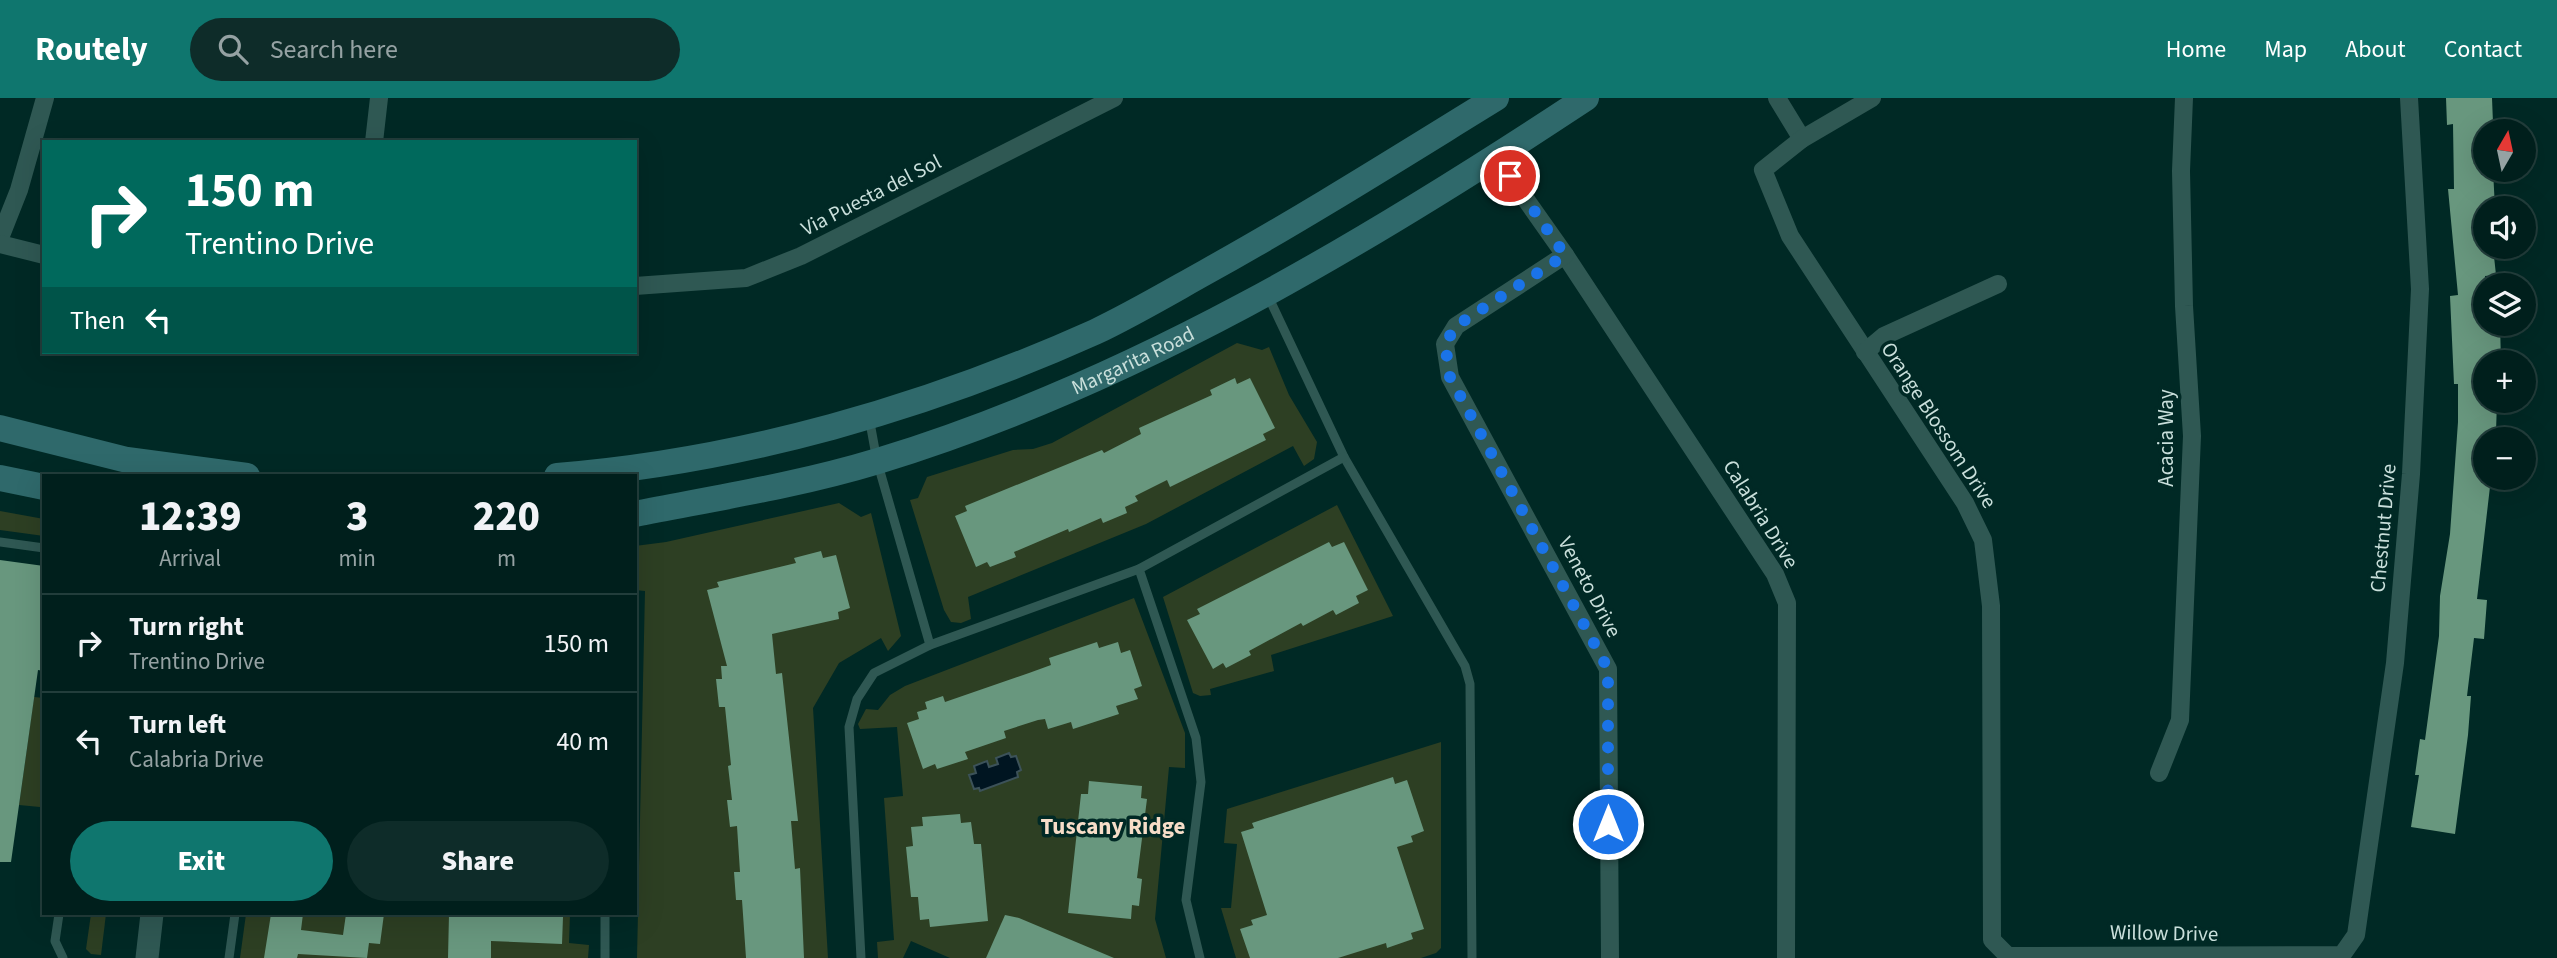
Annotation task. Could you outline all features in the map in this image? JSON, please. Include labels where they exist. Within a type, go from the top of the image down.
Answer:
[{"type":"main road","name":"Margarita Road","points":[[580,474],[626,470],[766,443],[869,415],[982,378],[1096,331],[1234,256],[1496,98]]},
{"type":"main road","name":"Margarita Road","points":[[637,514],[799,482],[877,461],[992,422],[1065,392],[1267,295],[1496,157],[1586,98]]},
{"type":"main road","points":[[0,428],[127,460],[207,473]]},
{"type":"main road","points":[[0,478],[42,487]]},
{"type":"street","points":[[42,254],[0,241],[19,190],[45,98]]},
{"type":"street","points":[[374,140],[379,98]]},
{"type":"street","name":"Via Puesta del Sol","points":[[637,286],[746,278],[801,256],[1114,98]]},
{"type":"street","points":[[1777,98],[1802,139],[1872,98]]},
{"type":"street","name":"Acacia Way","points":[[2159,773],[2180,720],[2192,436],[2183,306],[2181,171],[2184,98]]},
{"type":"street","name":"Chestnut Drive","points":[[2342,955],[2356,934],[2395,663],[2410,488],[2420,289],[2409,98]]},
{"type":"street","name":"Orange Blossom Drive","points":[[1802,139],[1763,170],[1790,236],[1965,503],[1983,540],[1992,606],[1989,794],[1992,940]]},
{"type":"street","name":"Calabria Drive","points":[[1496,157],[1565,255],[1775,574],[1787,603],[1786,958]]},
{"type":"street","name":"Veneto Drive","points":[[1565,255],[1456,326],[1445,344],[1450,377],[1608,669],[1610,958]]},
{"type":"street","points":[[1865,352],[1884,336],[1998,284]]},
{"type":"street","points":[[147,958],[152,915]]},
{"type":"street","name":"Willow Drive","points":[[1992,940],[2008,956],[2342,955]]},
{"type":"lane","points":[[1267,295],[1344,457],[1465,666],[1470,684],[1472,958]]},
{"type":"lane","points":[[869,415],[877,461],[930,645]]},
{"type":"lane","points":[[861,958],[849,727],[857,699],[874,673],[930,645],[1139,569],[1344,457]]},
{"type":"lane","points":[[0,542],[42,548]]},
{"type":"lane","points":[[1139,569],[1196,738],[1202,782],[1186,900],[1200,958]]},
{"type":"lane","points":[[59,915],[55,941],[64,958]]},
{"type":"lane","points":[[229,958],[235,915]]},
{"type":"lane","points":[[605,915],[605,958]]},
{"type":"green space","points":[[1237,343],[1262,350],[1269,347],[1289,395],[1317,442],[1314,459],[1304,466],[1293,446],[1146,524],[968,597],[971,619],[961,623],[951,622],[944,610],[910,500],[918,498],[927,477],[1013,450],[1033,449],[1052,443]]},
{"type":"green space","points":[[839,503],[861,517],[871,513],[901,636],[888,651],[881,638],[839,663],[813,708],[828,958],[637,958],[645,591],[637,590],[637,546],[666,542]]},
{"type":"green space","points":[[1337,505],[1393,616],[1271,655],[1274,671],[1210,689],[1211,695],[1200,696],[1193,693],[1163,597]]},
{"type":"green space","points":[[0,511],[42,519],[42,536],[0,530]]},
{"type":"green space","points":[[1134,598],[1185,733],[1185,768],[1169,767],[1155,919],[1166,958],[950,958],[911,941],[903,958],[878,958],[877,942],[894,940],[884,798],[903,796],[897,727],[860,729],[858,724],[866,709],[878,710],[890,695],[905,686]]},
{"type":"green space","points":[[34,697],[42,698],[40,807],[19,805]]},
{"type":"green space","points":[[1441,742],[1441,948],[1436,953],[1421,958],[1236,958],[1221,908],[1231,908],[1237,844],[1224,843],[1227,809]]},
{"type":"green space","points":[[91,915],[106,915],[101,955],[91,954],[86,949]]},
{"type":"green space","points":[[246,915],[570,915],[569,943],[589,945],[588,958],[240,958]]},
{"type":"water","points":[[1009,753],[1011,757],[1016,756],[1021,770],[1017,772],[1018,777],[980,791],[979,788],[974,789],[969,775],[976,773],[974,766],[987,761],[989,767],[998,764],[996,758]]},
{"type":"building","points":[[2446,98],[2492,98],[2493,119],[2473,119],[2473,182],[2494,182],[2494,196],[2473,196],[2473,259],[2494,259],[2496,273],[2473,273],[2473,336],[2500,336],[2501,350],[2473,350],[2473,413],[2497,413],[2496,427],[2473,427],[2473,490],[2490,490],[2477,599],[2487,600],[2484,639],[2474,638],[2467,696],[2471,696],[2468,735],[2455,834],[2411,827],[2419,775],[2415,775],[2420,739],[2425,740],[2439,636],[2440,596],[2450,534],[2458,422],[2458,384],[2454,384],[2450,296],[2458,295],[2448,189],[2454,189],[2453,124],[2447,125]]},
{"type":"building","points":[[1235,378],[1237,384],[1250,378],[1275,428],[1263,434],[1266,440],[1170,487],[1167,480],[1135,496],[1138,501],[1125,507],[1127,513],[1103,523],[1101,518],[1069,532],[1068,529],[1014,552],[1016,557],[990,567],[987,562],[976,567],[955,516],[967,511],[965,506],[1102,450],[1104,453],[1141,434],[1139,428],[1212,395],[1210,390]]},
{"type":"building","points":[[1329,542],[1332,547],[1344,542],[1368,590],[1356,596],[1359,603],[1336,615],[1333,610],[1303,626],[1301,623],[1249,651],[1251,655],[1226,668],[1223,663],[1213,669],[1187,620],[1200,614],[1197,609]]},
{"type":"building","points":[[821,551],[823,558],[836,555],[850,608],[838,612],[839,619],[772,634],[776,674],[782,673],[798,821],[791,821],[795,869],[800,868],[804,958],[746,958],[742,900],[736,900],[734,872],[740,872],[737,826],[730,827],[727,800],[732,800],[725,707],[719,707],[716,679],[722,679],[721,666],[727,666],[707,590],[719,587],[717,582],[796,563],[794,558]]},
{"type":"building","points":[[0,560],[42,566],[42,671],[38,670],[11,862],[0,862]]},
{"type":"building","points":[[1097,642],[1099,648],[1118,642],[1121,653],[1130,650],[1142,686],[1134,689],[1138,699],[1116,706],[1119,714],[1073,729],[1071,722],[1048,729],[1045,719],[1038,720],[1004,731],[1006,738],[965,752],[968,759],[937,769],[935,764],[923,769],[907,723],[919,719],[917,712],[927,709],[925,702],[943,696],[945,702],[1029,673],[1051,665],[1049,658]]},
{"type":"building","points":[[1393,777],[1395,784],[1407,780],[1424,831],[1411,836],[1413,842],[1397,847],[1424,929],[1411,933],[1413,939],[1387,948],[1386,943],[1338,958],[1250,958],[1240,929],[1253,925],[1251,920],[1267,915],[1241,832],[1254,828],[1252,823]]},
{"type":"building","points":[[1089,781],[1142,786],[1141,798],[1147,799],[1137,878],[1142,879],[1139,906],[1132,905],[1131,919],[1068,913],[1081,794],[1088,794]]},
{"type":"building","points":[[960,814],[961,823],[971,822],[974,844],[981,844],[988,921],[930,927],[929,919],[920,920],[918,897],[911,897],[906,847],[913,846],[911,827],[923,826],[922,817]]},
{"type":"building","points":[[271,915],[303,915],[301,930],[343,935],[346,915],[384,915],[380,944],[369,943],[367,958],[298,954],[297,958],[264,958]]},
{"type":"building","points":[[449,915],[563,917],[562,944],[491,941],[491,958],[448,958]]},
{"type":"building","points":[[1005,915],[1019,918],[1114,958],[986,958]]},
{"type":"district","name":"Tuscany Ridge","points":[[1113,826]]},
{"type":"route","points":[[1510,176],[1565,255],[1456,326],[1445,344],[1450,377],[1608,669],[1608,824]]}]
